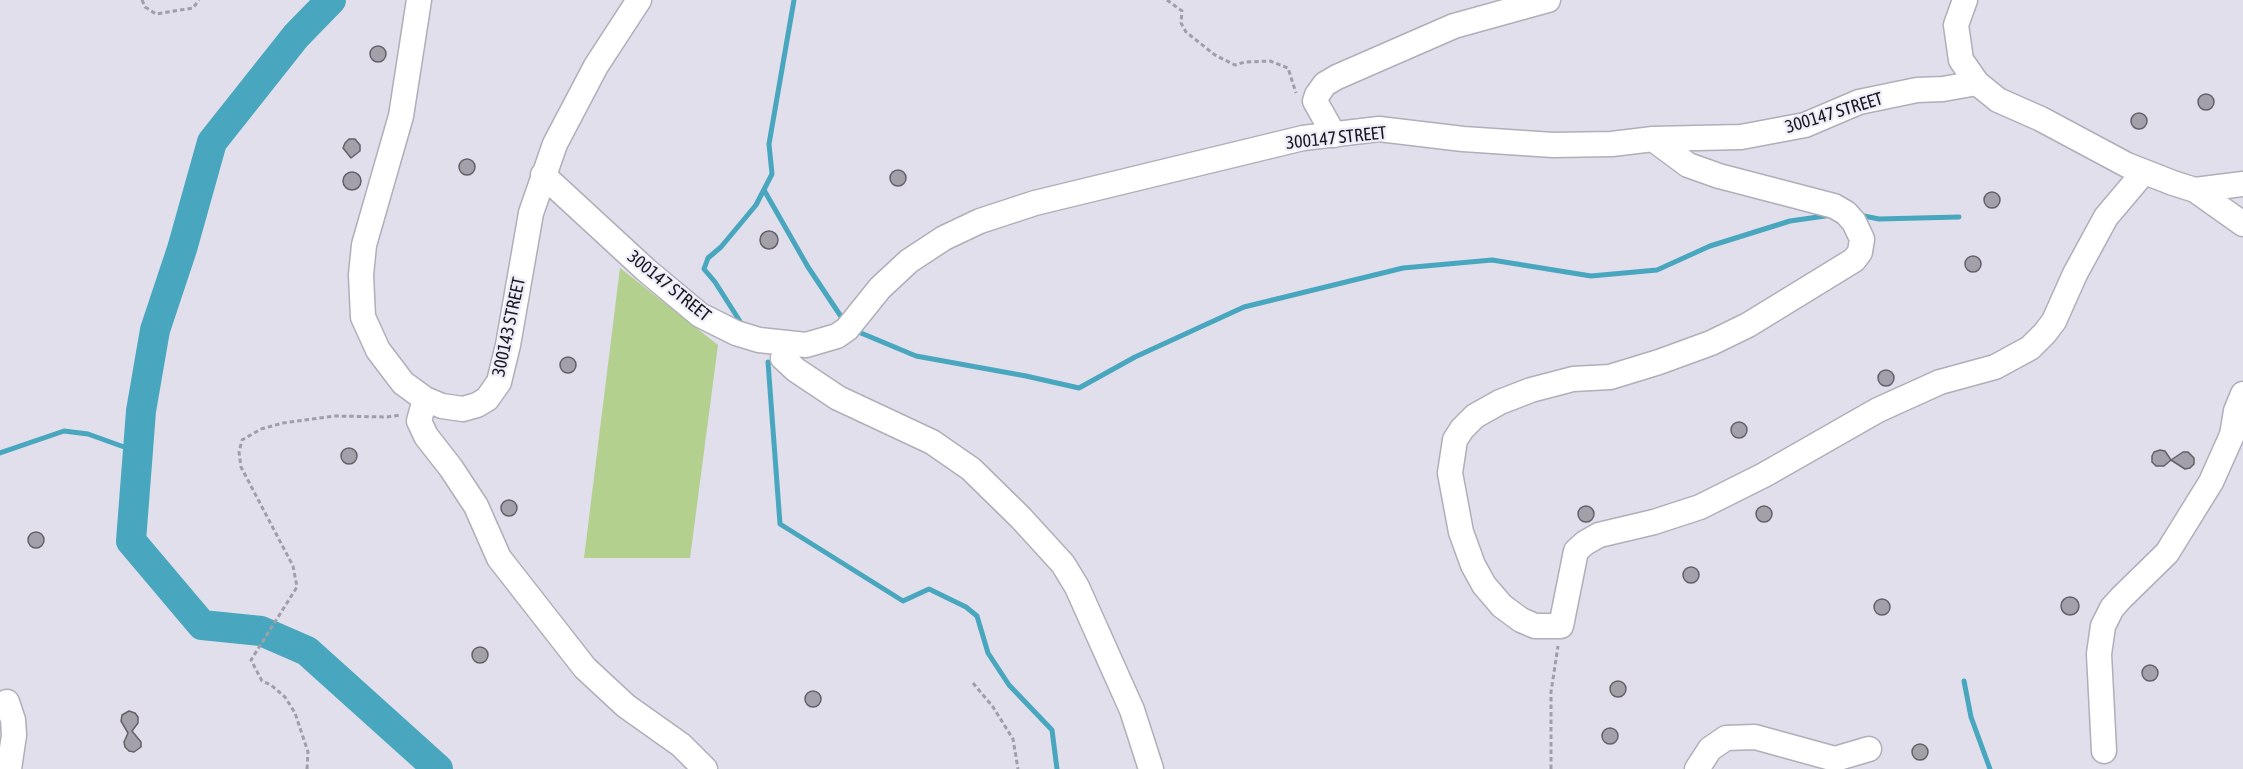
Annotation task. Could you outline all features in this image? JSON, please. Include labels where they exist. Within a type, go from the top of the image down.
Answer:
[{"type":"street","name":"300143 STREET","points":[[419,0],[401,116],[364,245],[361,275],[363,317],[378,350],[422,405],[463,409],[487,399],[499,382],[508,345],[531,213],[543,175],[555,144],[596,66],[639,0]]},
{"type":"street","points":[[1334,135],[1315,101],[1317,94],[1325,84],[1454,26],[1548,0]]},
{"type":"street","points":[[1965,0],[1956,25],[1961,60],[1977,83],[1998,100],[2041,119],[2127,165],[2195,189],[2243,224]]},
{"type":"street","name":"300147 STREET","points":[[543,175],[638,263],[700,315],[736,333],[759,340],[806,345],[837,336],[856,320],[880,288],[909,261],[944,238],[980,221],[1035,204],[1303,138],[1379,129],[1463,139],[1553,145],[1741,137],[1805,125],[1859,102],[1917,90],[1943,89],[1977,83]]},
{"type":"street","points":[[1653,139],[1688,165],[1719,176],[1834,206],[1846,213],[1854,222],[1862,244],[1854,260],[1748,325],[1711,343],[1610,377],[1573,380],[1531,390],[1500,402],[1475,416],[1462,429],[1455,441],[1450,473],[1461,532],[1473,565],[1484,585],[1502,606],[1521,620],[1544,627],[1561,626],[1576,551],[1585,543],[1599,536],[1700,507],[1764,475],[1878,410],[1940,382],[1995,367],[2030,348],[2054,321],[2075,274],[2106,217],[2144,172]]},
{"type":"street","points":[[2195,189],[2243,183]]},
{"type":"street","points":[[789,344],[783,358],[796,370],[838,398],[932,442],[971,469],[1021,518],[1063,564],[1077,587],[1132,710],[1151,769]]},
{"type":"street","points":[[2104,751],[2099,654],[2103,626],[2112,608],[2167,553],[2211,482],[2232,435],[2236,411],[2243,394]]},
{"type":"street","points":[[422,405],[419,421],[426,436],[476,506],[499,558],[585,668],[626,706],[681,745],[705,769]]},
{"type":"street","points":[[7,702],[13,720],[14,735],[9,769]]},
{"type":"street","points":[[1697,769],[1710,749],[1726,738],[1755,737],[1835,759],[1869,749]]},
{"type":"path","points":[[142,0],[145,7],[156,14],[193,8],[199,0]]},
{"type":"path","points":[[1167,0],[1182,11],[1181,23],[1186,32],[1215,55],[1235,65],[1245,62],[1270,61],[1288,68],[1298,98],[1312,103],[1315,101]]},
{"type":"path","points":[[307,769],[308,752],[295,713],[285,697],[271,685],[262,681],[251,660],[297,587],[293,566],[241,467],[239,452],[243,440],[261,429],[283,423],[336,416],[387,417],[422,405]]},
{"type":"path","points":[[1551,769],[1551,692],[1561,626]]},
{"type":"path","points":[[973,682],[993,707],[1012,739],[1018,769]]},
{"type":"green space","points":[[620,268],[718,345],[690,558],[584,558]]},
{"type":"building","points":[[375,46],[381,46],[386,54],[384,60],[375,62],[370,57],[370,51]]},
{"type":"building","points":[[2203,94],[2209,94],[2214,102],[2212,108],[2203,110],[2198,105],[2198,99]]},
{"type":"building","points":[[2136,113],[2142,113],[2147,121],[2145,127],[2136,129],[2131,124],[2131,118]]},
{"type":"building","points":[[349,139],[355,139],[360,145],[360,151],[351,158],[343,148]]},
{"type":"building","points":[[464,159],[470,159],[475,167],[473,173],[464,175],[459,170],[459,164]]},
{"type":"building","points":[[895,170],[901,170],[906,178],[904,184],[895,186],[890,181],[890,175]]},
{"type":"building","points":[[352,172],[358,175],[361,181],[358,187],[352,190],[346,187],[343,181],[346,175]]},
{"type":"building","points":[[1989,192],[1995,192],[2000,200],[1998,206],[1989,208],[1984,203],[1984,197]]},
{"type":"building","points":[[769,231],[775,234],[778,240],[775,246],[769,249],[763,246],[760,240],[763,234]]},
{"type":"building","points":[[1970,256],[1976,256],[1981,264],[1979,270],[1970,272],[1965,267],[1965,261]]},
{"type":"building","points":[[565,357],[571,357],[576,365],[574,371],[565,373],[560,368],[560,362]]},
{"type":"building","points":[[1883,370],[1889,370],[1894,378],[1892,384],[1883,386],[1878,381],[1878,375]]},
{"type":"building","points":[[1736,422],[1742,422],[1747,430],[1745,436],[1736,438],[1731,433],[1731,427]]},
{"type":"building","points":[[346,448],[352,448],[357,456],[355,462],[346,464],[341,459],[341,453]]},
{"type":"building","points":[[2165,451],[2171,460],[2164,466],[2156,466],[2152,462],[2152,456],[2154,452]]},
{"type":"building","points":[[2183,452],[2188,452],[2194,458],[2194,464],[2185,469],[2171,460]]},
{"type":"building","points":[[506,500],[512,500],[517,508],[515,514],[506,516],[501,511],[501,505]]},
{"type":"building","points":[[1583,506],[1589,506],[1594,514],[1592,520],[1583,522],[1578,517],[1578,511]]},
{"type":"building","points":[[1761,506],[1767,506],[1772,514],[1770,520],[1761,522],[1756,517],[1756,511]]},
{"type":"building","points":[[33,532],[39,532],[44,540],[42,546],[33,548],[28,543],[28,537]]},
{"type":"building","points":[[1688,567],[1694,567],[1699,575],[1697,581],[1688,583],[1683,578],[1683,572]]},
{"type":"building","points":[[2070,597],[2076,600],[2079,606],[2076,612],[2070,615],[2064,612],[2061,606],[2064,600]]},
{"type":"building","points":[[1879,599],[1885,599],[1890,607],[1888,613],[1879,615],[1874,610],[1874,604]]},
{"type":"building","points":[[477,647],[483,647],[488,655],[486,661],[477,663],[472,658],[472,652]]},
{"type":"building","points":[[2147,665],[2153,665],[2158,673],[2156,679],[2147,681],[2142,676],[2142,670]]},
{"type":"building","points":[[1615,681],[1621,681],[1626,689],[1624,695],[1615,697],[1610,692],[1610,686]]},
{"type":"building","points":[[810,691],[816,691],[821,699],[819,705],[810,707],[805,702],[805,696]]},
{"type":"building","points":[[129,711],[138,717],[138,723],[132,731],[141,742],[141,747],[134,752],[125,747],[124,742],[128,733],[121,721],[122,715]]},
{"type":"building","points":[[1607,728],[1613,728],[1618,736],[1616,742],[1607,744],[1602,739],[1602,733]]},
{"type":"building","points":[[1917,744],[1923,744],[1928,752],[1926,758],[1917,760],[1912,755],[1912,749]]},
{"type":"waterway","points":[[331,0],[296,36],[212,142],[182,249],[155,330],[141,411],[131,541],[202,625],[261,631],[307,651],[438,769]]},
{"type":"waterway","points":[[743,326],[704,269],[708,258],[721,247],[756,205],[772,174],[769,144],[794,0]]},
{"type":"waterway","points":[[764,190],[808,267],[844,321]]},
{"type":"waterway","points":[[861,333],[916,356],[1079,388],[1135,357],[1244,307],[1403,268],[1492,260],[1591,276],[1657,270],[1710,246],[1790,221],[1832,215]]},
{"type":"waterway","points":[[1859,215],[1879,219],[1959,217]]},
{"type":"waterway","points":[[768,362],[780,524],[903,601],[929,589],[966,607],[977,616],[988,653],[1009,685],[1052,730],[1057,769]]},
{"type":"waterway","points":[[0,453],[64,431],[88,434],[138,452]]},
{"type":"waterway","points":[[1964,681],[1971,717],[1990,769]]}]
